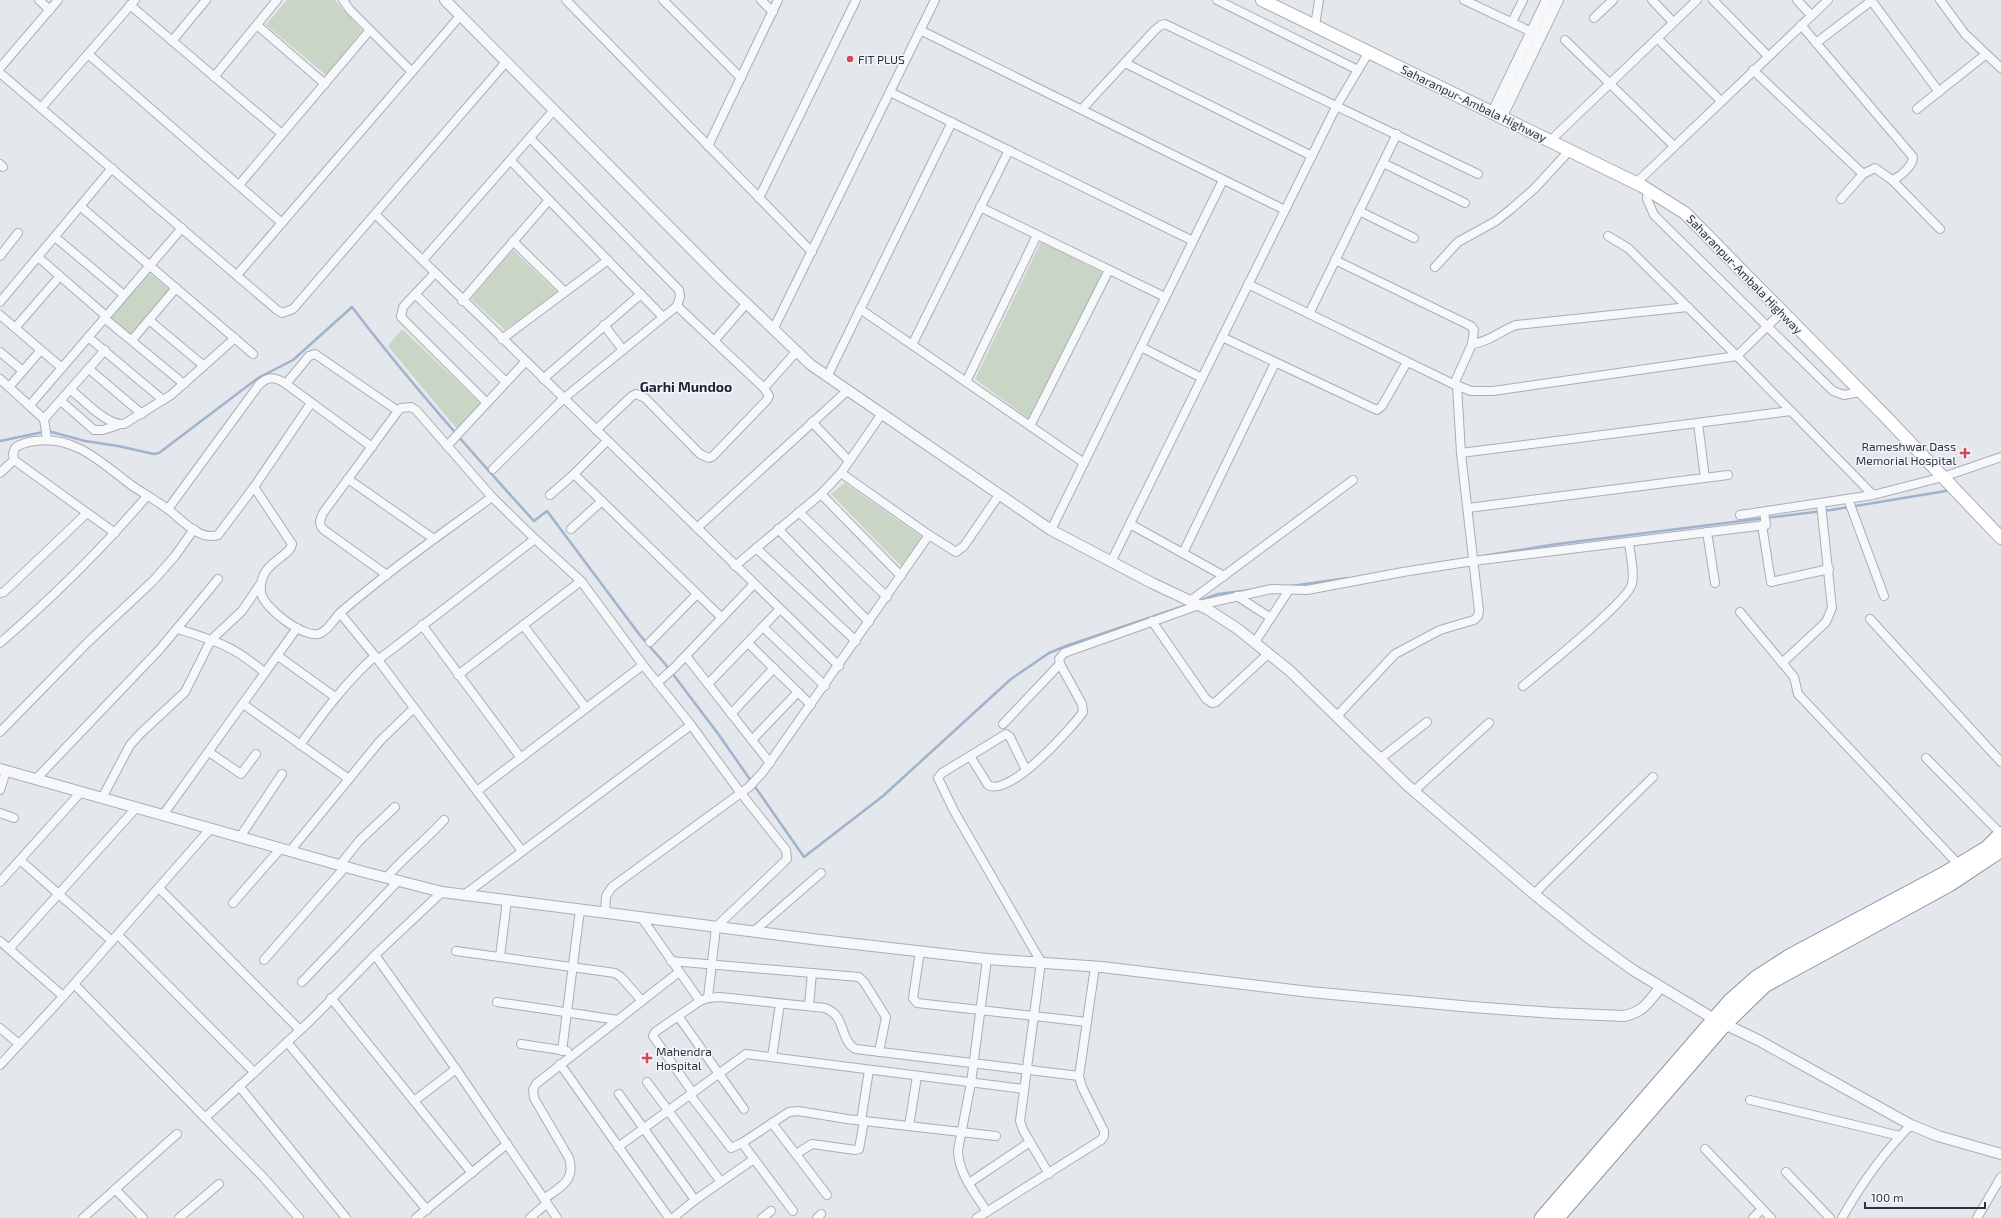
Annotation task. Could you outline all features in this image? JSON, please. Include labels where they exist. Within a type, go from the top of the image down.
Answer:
[{"type":"highway","points":[[1557,1218],[1719,1022],[1730,1001],[1756,978],[1790,956],[1959,865],[1987,848],[2001,834]]},
{"type":"highway","points":[[1542,1218],[1719,1022],[1765,985],[1950,884],[2001,850]]},
{"type":"main road","name":"Saharanpur-Ambala Highway","points":[[1262,0],[1551,140],[1648,189],[1686,213],[2001,538]]},
{"type":"street","points":[[39,0],[50,10]]},
{"type":"street","points":[[0,68],[58,0]]},
{"type":"street","points":[[172,41],[206,0]]},
{"type":"street","points":[[214,76],[277,0]]},
{"type":"street","points":[[343,0],[350,10],[412,72]]},
{"type":"street","points":[[445,0],[746,304],[796,352],[827,377],[999,496],[1051,530],[1224,619],[1269,653],[1337,716],[1414,791],[1534,894],[1590,939],[1660,988],[1719,1022],[1758,1040],[1911,1125],[1938,1136],[2001,1154]]},
{"type":"street","points":[[566,0],[812,252]]},
{"type":"street","points":[[664,0],[741,78]]},
{"type":"street","points":[[761,0],[773,12]]},
{"type":"street","points":[[708,146],[778,0]]},
{"type":"street","points":[[759,198],[856,0]]},
{"type":"street","points":[[773,330],[935,0]]},
{"type":"street","points":[[1217,0],[1358,70]]},
{"type":"street","points":[[1315,26],[1319,0]]},
{"type":"street","points":[[1464,0],[1536,34]]},
{"type":"street","points":[[1512,22],[1523,0]]},
{"type":"street","points":[[1498,114],[1536,34],[1547,0]]},
{"type":"street","points":[[1536,34],[1558,0]]},
{"type":"street","points":[[1594,18],[1614,0]]},
{"type":"street","points":[[1652,0],[1673,22]]},
{"type":"street","points":[[1551,140],[1697,0]]},
{"type":"street","points":[[1713,0],[1768,56]]},
{"type":"street","points":[[1797,0],[1811,16]]},
{"type":"street","points":[[1636,183],[1828,0]]},
{"type":"street","points":[[1816,43],[1871,0],[1939,92]]},
{"type":"street","points":[[1940,0],[1965,34],[1985,55],[2001,68]]},
{"type":"street","points":[[41,108],[133,3],[172,41],[282,134]]},
{"type":"street","points":[[237,275],[460,16]]},
{"type":"street","points":[[1082,110],[1155,30],[1161,24],[1165,24],[1478,174]]},
{"type":"street","points":[[257,25],[325,84]]},
{"type":"street","points":[[1801,25],[1914,157],[1913,161],[1908,167],[1892,180]]},
{"type":"street","points":[[239,185],[370,30]]},
{"type":"street","points":[[920,30],[1285,210]]},
{"type":"street","points":[[1657,38],[1721,101]]},
{"type":"street","points":[[1564,40],[1674,146]]},
{"type":"street","points":[[1111,562],[1336,107],[1369,52]]},
{"type":"street","points":[[88,54],[282,223]]},
{"type":"street","points":[[1917,109],[1985,55]]},
{"type":"street","points":[[0,73],[282,313],[293,309],[506,62]]},
{"type":"street","points":[[1125,63],[1312,156]]},
{"type":"street","points":[[1753,70],[1863,174]]},
{"type":"street","points":[[890,92],[1193,241]]},
{"type":"street","points":[[423,260],[554,110]]},
{"type":"street","points":[[827,377],[952,122]]},
{"type":"street","points":[[1309,314],[1397,134]]},
{"type":"street","points":[[493,469],[563,399],[677,306],[680,297],[679,290],[530,138]]},
{"type":"street","points":[[912,345],[1009,150]]},
{"type":"street","points":[[1435,267],[1458,242],[1496,221],[1511,209],[1534,189],[1570,150]]},
{"type":"street","points":[[510,161],[663,317]]},
{"type":"street","points":[[1383,163],[1465,203]]},
{"type":"street","points":[[0,302],[112,168]]},
{"type":"street","points":[[1841,199],[1863,174],[1875,168],[1892,180],[1940,229]]},
{"type":"street","points":[[1051,530],[1223,180]]},
{"type":"street","points":[[1648,189],[1647,199],[1654,215],[1691,250],[1766,327],[1833,391],[1844,395],[1860,392]]},
{"type":"street","points":[[462,301],[549,200]]},
{"type":"street","points":[[80,206],[253,354]]},
{"type":"street","points":[[980,207],[1165,298]]},
{"type":"street","points":[[1359,211],[1414,238]]},
{"type":"street","points":[[375,214],[423,260],[462,301],[697,528],[779,610],[839,666]]},
{"type":"street","points":[[30,405],[182,228]]},
{"type":"street","points":[[0,256],[18,234]]},
{"type":"street","points":[[966,382],[1038,235]]},
{"type":"street","points":[[1608,236],[1628,248],[1737,356],[1873,495]]},
{"type":"street","points":[[54,237],[124,295]]},
{"type":"street","points":[[513,241],[565,292]]},
{"type":"street","points":[[38,257],[105,317],[184,384]]},
{"type":"street","points":[[502,339],[608,260]]},
{"type":"street","points":[[1335,260],[1471,326],[1475,334],[1456,385],[1461,452],[1478,616],[1474,620],[1440,630],[1395,654],[1337,716]]},
{"type":"street","points":[[1030,426],[1109,270]]},
{"type":"street","points":[[435,272],[401,312],[403,321],[486,402]]},
{"type":"street","points":[[15,328],[60,276]]},
{"type":"street","points":[[1248,284],[1407,362],[1472,391],[1493,391],[1737,356],[1782,311]]},
{"type":"street","points":[[132,340],[176,288]]},
{"type":"street","points":[[416,294],[506,382]]},
{"type":"street","points":[[543,379],[641,294]]},
{"type":"street","points":[[714,341],[746,304]]},
{"type":"street","points":[[596,430],[636,394],[645,398],[700,454],[709,458],[713,456],[767,400],[769,396],[764,388],[677,306]]},
{"type":"street","points":[[1472,344],[1488,341],[1507,328],[1516,325],[1688,307]]},
{"type":"street","points":[[860,309],[1084,463]]},
{"type":"street","points":[[0,315],[62,368]]},
{"type":"street","points":[[149,320],[204,366]]},
{"type":"street","points":[[604,325],[623,350]]},
{"type":"street","points":[[88,337],[163,400]]},
{"type":"street","points":[[61,401],[94,430],[103,430],[124,424],[163,400],[184,384],[235,338]]},
{"type":"street","points":[[1222,338],[1377,410],[1382,406],[1407,362]]},
{"type":"street","points":[[1141,347],[1202,378]]},
{"type":"street","points":[[9,387],[41,350]]},
{"type":"street","points":[[44,419],[105,350]]},
{"type":"street","points":[[0,352],[23,371]]},
{"type":"street","points":[[764,388],[796,352]]},
{"type":"street","points":[[286,384],[309,356],[315,354],[398,412]]},
{"type":"street","points":[[446,446],[525,362]]},
{"type":"street","points":[[1183,553],[1275,363]]},
{"type":"street","points":[[89,369],[142,414]]},
{"type":"street","points":[[168,509],[258,386],[263,380],[271,377],[286,384],[372,446]]},
{"type":"street","points":[[0,379],[44,419],[47,433]]},
{"type":"street","points":[[71,390],[109,421],[118,425]]},
{"type":"street","points":[[697,528],[847,391]]},
{"type":"street","points":[[114,533],[14,460],[13,454],[19,445],[47,433],[83,449],[147,496],[208,537],[218,535],[254,487],[311,402]]},
{"type":"street","points":[[387,575],[320,526],[320,521],[323,513],[372,446],[398,412],[406,407],[416,410],[446,446],[492,496],[535,539],[581,581],[643,665],[691,725],[740,792],[786,850],[787,859],[716,927],[712,965],[704,999]]},
{"type":"street","points":[[1461,452],[1791,411]]},
{"type":"street","points":[[735,566],[821,494],[841,473],[881,415]]},
{"type":"street","points":[[812,422],[849,461]]},
{"type":"street","points":[[1698,423],[1705,478]]},
{"type":"street","points":[[550,495],[574,474],[607,441]]},
{"type":"street","points":[[970,756],[986,782],[992,787],[1002,785],[1026,770],[1058,742],[1083,712],[1082,704],[1060,664],[1060,659],[1064,653],[1152,621],[1194,603],[1272,589],[1307,590],[1473,557],[1629,542],[1708,532],[1764,518],[1850,504],[1873,495],[1943,477],[2001,457]]},
{"type":"street","points":[[0,473],[14,460]]},
{"type":"street","points":[[841,473],[929,536],[956,552],[961,550],[999,496]]},
{"type":"street","points":[[574,474],[722,618]]},
{"type":"street","points":[[1468,508],[1728,475]]},
{"type":"street","points":[[348,479],[434,539]]},
{"type":"street","points":[[1194,603],[1224,576],[1353,480]]},
{"type":"street","points":[[102,798],[130,745],[141,732],[185,692],[211,640],[242,611],[262,580],[267,568],[290,550],[292,544],[254,487]]},
{"type":"street","points":[[821,494],[901,576]]},
{"type":"street","points":[[0,644],[48,599],[114,533],[147,496]]},
{"type":"street","points":[[262,580],[260,591],[262,599],[269,608],[297,628],[311,634],[322,633],[340,613],[387,575],[492,496]]},
{"type":"street","points":[[572,529],[602,501]]},
{"type":"street","points":[[1850,504],[1884,596]]},
{"type":"street","points":[[1782,663],[1826,622],[1832,608],[1822,508]]},
{"type":"street","points":[[799,512],[887,597]]},
{"type":"street","points":[[0,593],[4,592],[87,513]]},
{"type":"street","points":[[1740,515],[1764,518]]},
{"type":"street","points":[[1764,518],[1771,582],[1828,569]]},
{"type":"street","points":[[1130,524],[1224,576]]},
{"type":"street","points":[[0,732],[88,642],[154,581],[175,556],[194,529]]},
{"type":"street","points":[[778,530],[869,622]]},
{"type":"street","points":[[1708,532],[1715,583]]},
{"type":"street","points":[[605,913],[606,896],[612,887],[752,783],[770,763],[929,536]]},
{"type":"street","points":[[300,745],[335,697],[360,670],[535,539]]},
{"type":"street","points":[[1523,686],[1578,639],[1629,592],[1633,580],[1629,542]]},
{"type":"street","points":[[756,548],[856,641]]},
{"type":"street","points":[[36,779],[178,629],[218,578]]},
{"type":"street","points":[[458,674],[581,581]]},
{"type":"street","points":[[657,683],[686,656],[754,584]]},
{"type":"street","points":[[1255,642],[1289,590]]},
{"type":"street","points":[[650,642],[698,594]]},
{"type":"street","points":[[1237,596],[1271,618]]},
{"type":"street","points":[[708,684],[779,610]]},
{"type":"street","points":[[1740,612],[1795,680],[1795,688],[1798,694],[1959,865]]},
{"type":"street","points":[[340,613],[377,658],[522,851]]},
{"type":"street","points":[[1870,619],[2001,762]]},
{"type":"street","points":[[1152,621],[1206,699],[1212,703],[1216,702],[1269,653]]},
{"type":"street","points":[[422,625],[520,758]]},
{"type":"street","points":[[523,625],[586,708]]},
{"type":"street","points":[[763,627],[825,686]]},
{"type":"street","points":[[163,815],[297,628]]},
{"type":"street","points":[[178,629],[234,649],[265,673]]},
{"type":"street","points":[[748,643],[811,705]]},
{"type":"street","points":[[278,656],[335,697]]},
{"type":"street","points":[[686,656],[770,763]]},
{"type":"street","points":[[1003,724],[1060,664]]},
{"type":"street","points":[[477,791],[643,665]]},
{"type":"street","points":[[731,714],[774,668]]},
{"type":"street","points":[[752,740],[798,692]]},
{"type":"street","points":[[243,704],[349,779]]},
{"type":"street","points":[[233,903],[286,850],[349,779],[380,741],[414,708]]},
{"type":"street","points":[[1381,758],[1428,722]]},
{"type":"street","points":[[1414,791],[1489,723]]},
{"type":"street","points":[[464,895],[691,725]]},
{"type":"street","points":[[1026,770],[1008,735],[1002,736],[939,775],[938,782],[1041,962],[1020,1121],[1030,1142],[1049,1174]]},
{"type":"street","points":[[209,752],[241,774],[256,754]]},
{"type":"street","points":[[1926,758],[2001,834]]},
{"type":"street","points":[[0,790],[3,770],[343,866],[442,892],[753,932],[987,959],[1095,967],[1310,992],[1554,1013],[1624,1016],[1638,1012],[1660,988]]},
{"type":"street","points":[[240,837],[282,774]]},
{"type":"street","points":[[1534,894],[1653,777]]},
{"type":"street","points":[[0,882],[81,792]]},
{"type":"street","points":[[264,960],[343,866],[359,841],[395,807]]},
{"type":"street","points":[[9,949],[136,808]]},
{"type":"street","points":[[0,814],[14,818]]},
{"type":"street","points":[[387,878],[404,857],[420,845],[444,820]]},
{"type":"street","points":[[0,1065],[115,938],[211,828]]},
{"type":"street","points":[[20,860],[58,894],[115,938],[254,1072]]},
{"type":"street","points":[[753,932],[821,873]]},
{"type":"street","points":[[302,982],[399,880]]},
{"type":"street","points":[[159,888],[300,1030]]},
{"type":"street","points":[[205,1118],[300,1030],[375,955],[442,892]]},
{"type":"street","points":[[500,957],[507,900]]},
{"type":"street","points":[[562,1051],[580,910]]},
{"type":"street","points":[[641,917],[679,972],[704,999]]},
{"type":"street","points":[[0,941],[63,996]]},
{"type":"street","points":[[456,951],[615,973],[621,977],[642,1001]]},
{"type":"street","points":[[920,951],[914,1001],[917,1003],[1087,1022]]},
{"type":"street","points":[[375,955],[456,1069],[557,1218]]},
{"type":"street","points":[[987,959],[971,1083],[958,1150],[958,1161],[969,1183],[987,1212]]},
{"type":"street","points":[[671,961],[852,976],[859,978],[864,982],[886,1018],[879,1052]]},
{"type":"street","points":[[977,1218],[1049,1174],[1101,1140],[1104,1136],[1104,1131],[1082,1086],[1079,1076],[1095,967]]},
{"type":"street","points":[[530,1218],[567,1182],[571,1175],[572,1166],[569,1158],[534,1098],[536,1084],[679,972]]},
{"type":"street","points":[[809,1006],[812,973]]},
{"type":"street","points":[[74,984],[264,1178],[299,1218]]},
{"type":"street","points":[[996,1136],[863,1121],[798,1111],[784,1114],[734,1148],[729,1147],[691,1094],[653,1036],[655,1032],[704,999],[720,997],[809,1006],[825,1008],[833,1011],[838,1017],[851,1047],[973,1064],[1079,1076]]},
{"type":"street","points":[[331,998],[472,1173]]},
{"type":"street","points":[[497,1002],[618,1020]]},
{"type":"street","points":[[772,1057],[780,1004]]},
{"type":"street","points":[[678,1016],[744,1109]]},
{"type":"street","points":[[0,1028],[19,1044]]},
{"type":"street","points":[[287,1042],[426,1210]]},
{"type":"street","points":[[521,1044],[576,1052]]},
{"type":"street","points":[[618,1147],[746,1054],[1024,1089]]},
{"type":"street","points":[[560,1064],[668,1218]]},
{"type":"street","points":[[414,1101],[456,1069]]},
{"type":"street","points":[[796,1154],[812,1144],[855,1150],[859,1149],[870,1070]]},
{"type":"street","points":[[910,1126],[917,1076]]},
{"type":"street","points":[[647,1082],[721,1182]]},
{"type":"street","points":[[239,1086],[346,1218]]},
{"type":"street","points":[[619,1094],[695,1200]]},
{"type":"street","points":[[1750,1100],[1900,1136]]},
{"type":"street","points":[[772,1123],[827,1195]]},
{"type":"street","points":[[1842,1218],[1851,1202],[1900,1136],[1911,1125]]},
{"type":"street","points":[[83,1218],[177,1134]]},
{"type":"street","points":[[969,1183],[1030,1142]]},
{"type":"street","points":[[742,1143],[793,1211]]},
{"type":"street","points":[[416,1218],[507,1144]]},
{"type":"street","points":[[1705,1149],[1771,1218]]},
{"type":"street","points":[[673,1218],[695,1200],[754,1159]]},
{"type":"street","points":[[1786,1172],[1830,1218]]},
{"type":"street","points":[[1977,1218],[2001,1176]]},
{"type":"street","points":[[179,1218],[219,1184]]},
{"type":"street","points":[[115,1189],[143,1218]]},
{"type":"street","points":[[1753,1218],[1762,1209]]},
{"type":"street","points":[[762,1218],[771,1211]]},
{"type":"green space","points":[[287,0],[335,0],[362,31],[326,75],[266,25]]},
{"type":"green space","points":[[1041,242],[1103,273],[1029,419],[975,379]]},
{"type":"green space","points":[[513,250],[557,292],[505,330],[471,299]]},
{"type":"green space","points":[[148,272],[169,289],[132,335],[111,318]]},
{"type":"green space","points":[[402,329],[483,406],[457,429],[388,346]]},
{"type":"green space","points":[[845,483],[922,537],[902,567],[831,494]]},
{"type":"waterway","points":[[0,441],[48,431],[85,441],[154,454],[159,453],[258,378],[293,360],[352,307],[441,416],[534,521],[547,511],[639,634],[666,665],[719,735],[804,857],[883,796],[1011,679],[1049,653],[1184,606]]},
{"type":"waterway","points":[[1432,564],[1557,544],[1831,510],[1946,491]]},
{"type":"waterway","points":[[1291,586],[1348,578]]},
{"type":"waterway","points":[[1202,600],[1218,594],[1251,590]]},
{"type":"place","name":"FIT PLUS","points":[[850,59]]},
{"type":"place","name":"Rameshwar Dass Memorial Hospital","points":[[1965,453]]},
{"type":"place","name":"Mahendra Hospital","points":[[647,1058]]},
{"type":"district","name":"Garhi Mundoo","points":[[686,386]]}]
